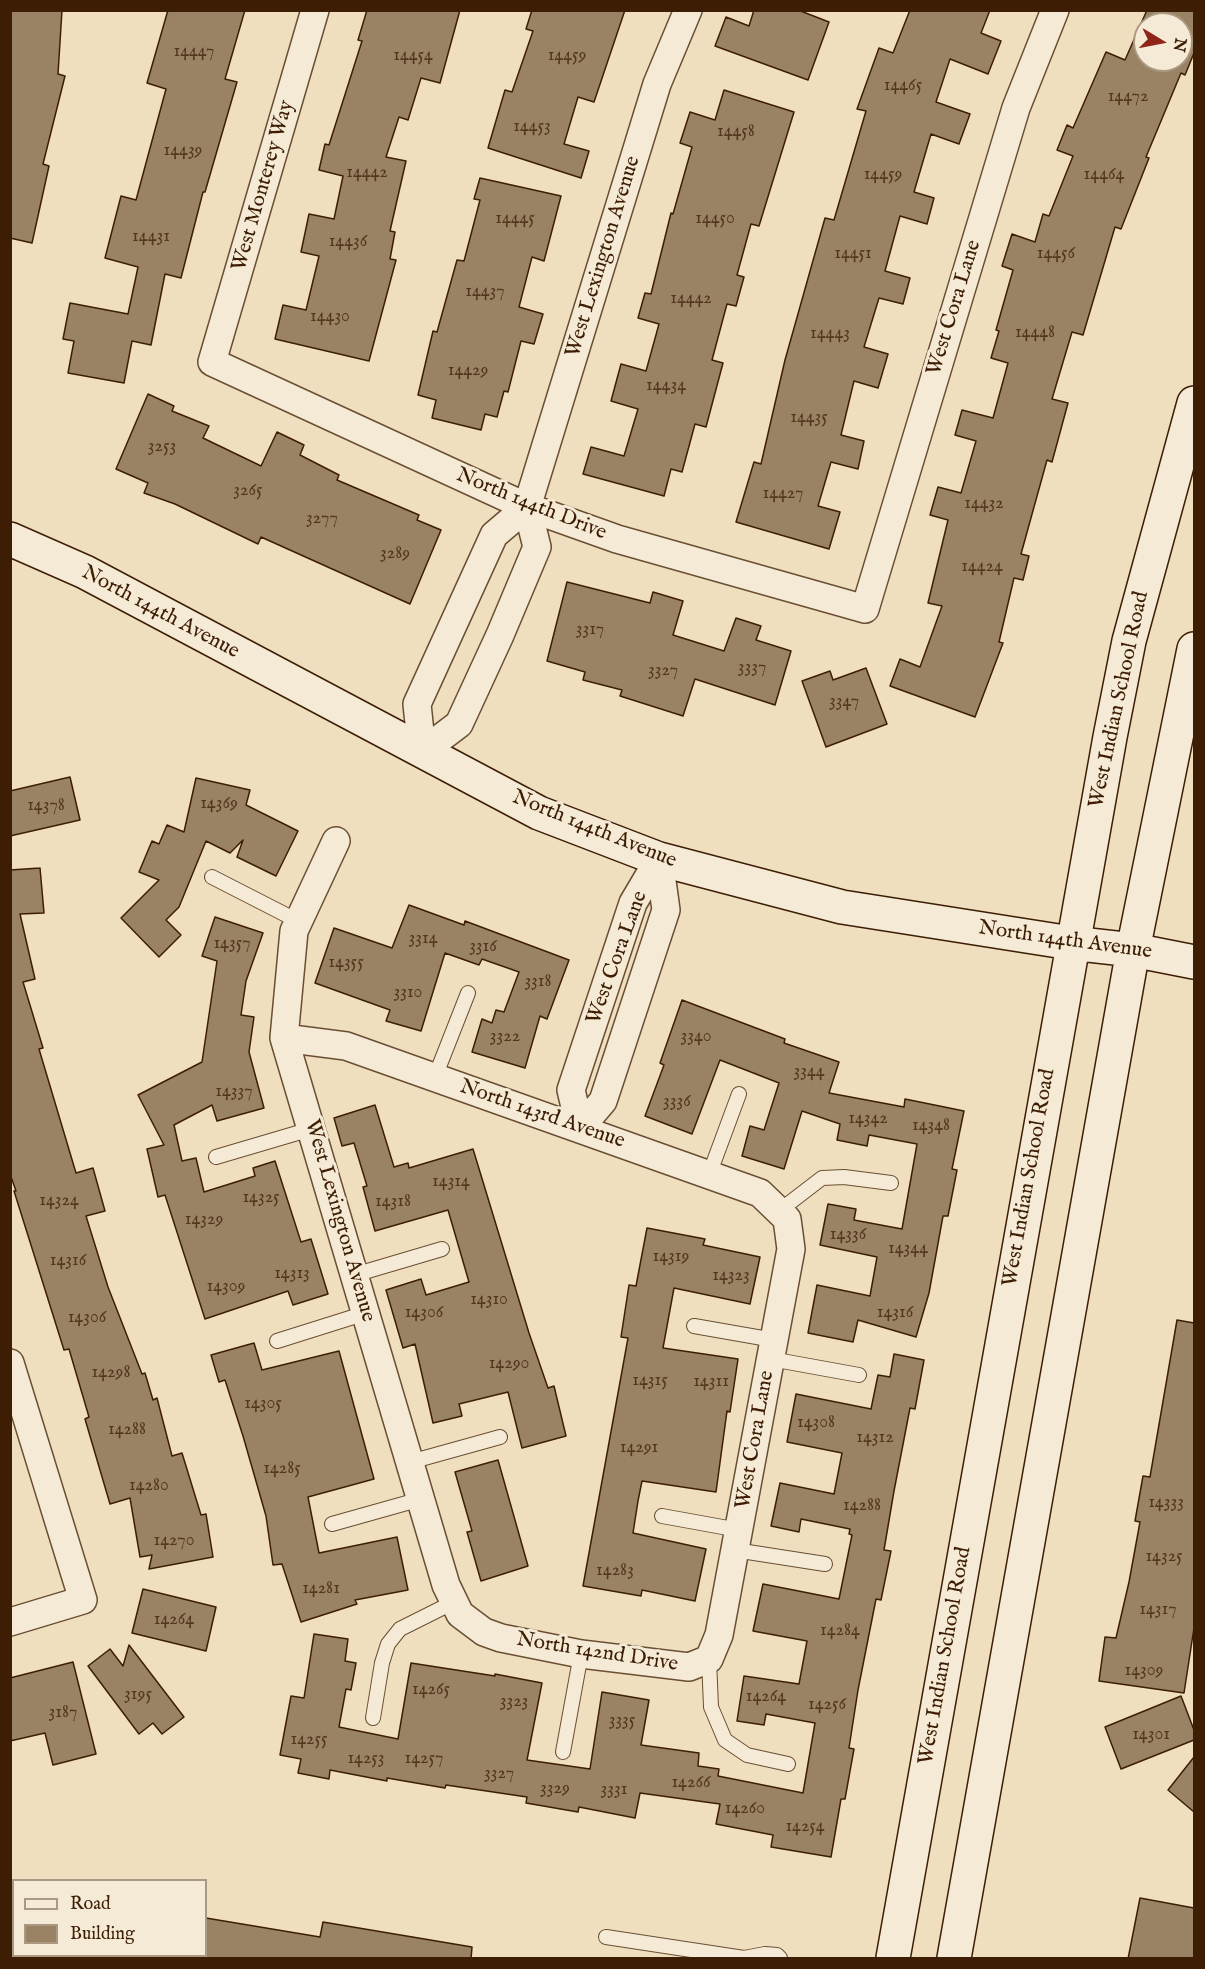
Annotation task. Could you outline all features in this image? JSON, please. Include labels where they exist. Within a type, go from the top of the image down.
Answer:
[{"type":"main road","name":"West Indian School Road","points":[[892,1959],[1071,943],[1129,641],[1194,403]]},
{"type":"main road","name":"North 144th Avenue","points":[[10,538],[86,572],[539,813],[659,859],[842,908],[1071,943],[1134,950],[1194,962]]},
{"type":"main road","points":[[954,1959],[1134,950],[1194,649]]},
{"type":"street","name":"West Monterey Way","points":[[212,362],[315,10]]},
{"type":"street","name":"West Lexington Avenue","points":[[527,507],[657,84],[688,10]]},
{"type":"street","name":"West Cora Lane","points":[[865,609],[1016,108],[1055,10]]},
{"type":"street","name":"North 144th Drive","points":[[212,362],[527,507],[617,539],[865,609]]},
{"type":"street","points":[[527,507],[537,547],[500,635],[459,724],[422,752],[417,704],[494,535],[527,507]]},
{"type":"street","name":"West Lexington Avenue","points":[[336,841],[294,931],[284,1038],[446,1585],[460,1614],[484,1632]]},
{"type":"street","name":"West Cora Lane","points":[[580,1128],[603,1101],[622,991],[666,910],[659,859]]},
{"type":"street","name":"North 143rd Avenue","points":[[284,1038],[346,1046],[580,1128],[760,1193],[783,1215]]},
{"type":"street","name":"West Cora Lane","points":[[709,1659],[719,1635],[791,1249],[783,1215]]},
{"type":"street","points":[[10,1363],[83,1600],[10,1623]]},
{"type":"street","name":"North 142nd Drive","points":[[484,1632],[581,1654],[689,1667],[709,1659]]},
{"type":"lane","points":[[212,877],[298,921]]},
{"type":"lane","points":[[435,1077],[468,993]]},
{"type":"lane","points":[[709,1175],[739,1094]]},
{"type":"lane","points":[[216,1157],[311,1129]]},
{"type":"lane","points":[[783,1215],[822,1179],[844,1177],[891,1183]]},
{"type":"lane","points":[[354,1275],[442,1249]]},
{"type":"lane","points":[[277,1341],[366,1313]]},
{"type":"lane","points":[[694,1326],[859,1375]]},
{"type":"lane","points":[[410,1462],[500,1437]]},
{"type":"lane","points":[[332,1524],[421,1499]]},
{"type":"lane","points":[[662,1516],[737,1540],[825,1564]]},
{"type":"lane","points":[[373,1718],[382,1663],[388,1644],[400,1629],[454,1602]]},
{"type":"lane","points":[[563,1752],[581,1654]]},
{"type":"lane","points":[[709,1659],[711,1707],[725,1740],[747,1755],[788,1764]]},
{"type":"lane","points":[[606,1937],[744,1958],[765,1954],[777,1955],[780,1959]]},
{"type":"building","points":[[10,10],[62,10],[58,74],[65,76],[43,164],[49,166],[32,243],[10,238]]},
{"type":"building","points":[[168,10],[245,10],[225,79],[237,82],[205,192],[203,192],[181,278],[165,274],[151,345],[132,341],[124,383],[68,373],[74,341],[63,339],[70,303],[128,314],[138,267],[105,258],[121,196],[136,200],[166,89],[147,83]]},
{"type":"building","points":[[367,10],[460,10],[440,83],[421,78],[408,120],[399,117],[386,157],[406,161],[390,231],[395,232],[390,259],[396,260],[369,361],[275,339],[283,305],[306,310],[319,256],[301,252],[309,214],[334,219],[343,176],[319,170],[325,144],[329,145],[362,41],[358,40]]},
{"type":"building","points":[[532,10],[625,10],[594,102],[578,97],[564,144],[589,151],[581,178],[488,148],[505,90],[512,92],[533,31],[526,29]]},
{"type":"building","points":[[754,10],[798,10],[829,22],[808,80],[715,46],[726,17],[749,26]]},
{"type":"building","points":[[910,10],[990,10],[981,33],[1001,41],[988,74],[950,59],[936,102],[970,114],[959,144],[931,134],[914,192],[934,198],[927,224],[900,216],[885,271],[910,278],[903,304],[879,298],[864,347],[888,354],[878,388],[854,381],[841,435],[864,441],[858,469],[831,462],[818,506],[840,512],[829,549],[736,522],[754,462],[761,464],[785,360],[825,218],[834,220],[866,111],[857,109],[879,48],[893,53]]},
{"type":"building","points":[[1147,10],[1194,10],[1193,55],[1193,12],[1146,12]]},
{"type":"building","points":[[1133,42],[1133,72],[1186,72],[1185,75],[1181,73],[1146,157],[1149,158],[1121,229],[1115,227],[1083,335],[1072,332],[1052,399],[1068,403],[1052,462],[1047,460],[1021,554],[1029,556],[1023,580],[1014,578],[999,642],[1003,643],[975,717],[890,686],[900,659],[920,667],[942,606],[928,603],[948,520],[930,515],[938,487],[961,493],[976,441],[955,435],[962,410],[993,418],[1008,363],[991,358],[999,331],[996,330],[1013,270],[1002,266],[1012,234],[1035,242],[1043,214],[1049,216],[1073,156],[1057,150],[1067,125],[1073,128],[1106,52],[1125,60]]},
{"type":"building","points":[[724,90],[794,112],[759,226],[751,224],[737,275],[744,277],[736,306],[727,304],[712,360],[723,363],[706,427],[695,424],[682,472],[671,469],[664,496],[583,474],[591,447],[624,456],[638,409],[611,401],[621,364],[646,371],[659,324],[638,318],[645,293],[651,294],[671,213],[673,214],[692,147],[680,143],[690,112],[715,120]]},
{"type":"building","points":[[480,178],[561,196],[544,261],[532,257],[519,307],[543,314],[534,344],[521,341],[508,392],[504,391],[497,417],[485,414],[481,430],[432,418],[436,400],[418,395],[433,331],[437,332],[457,260],[464,261],[480,200],[474,199]]},
{"type":"building","points":[[148,394],[174,406],[172,411],[209,426],[203,438],[261,466],[277,432],[304,445],[300,455],[339,475],[337,480],[419,515],[417,520],[441,530],[410,604],[261,537],[258,544],[175,504],[144,493],[148,483],[116,469]]},
{"type":"building","points":[[567,582],[650,603],[653,592],[683,601],[673,635],[724,651],[736,618],[761,626],[756,640],[791,651],[775,705],[695,679],[683,716],[620,696],[622,690],[583,680],[585,672],[547,661]]},
{"type":"building","points":[[866,668],[887,724],[826,747],[802,681],[830,671],[833,680]]},
{"type":"building","points":[[70,777],[80,820],[10,836],[10,791]]},
{"type":"building","points":[[196,778],[250,790],[246,805],[298,831],[276,876],[237,857],[243,840],[230,853],[206,841],[179,907],[166,920],[181,935],[159,957],[121,918],[159,880],[139,872],[152,841],[159,844],[167,825],[184,832]]},
{"type":"building","points":[[40,868],[44,913],[20,914],[35,979],[23,982],[43,1048],[39,1049],[76,1173],[93,1168],[105,1211],[86,1216],[108,1287],[142,1374],[145,1373],[153,1400],[157,1398],[172,1456],[182,1453],[201,1515],[206,1514],[213,1557],[149,1569],[152,1555],[140,1557],[130,1498],[110,1504],[85,1419],[89,1417],[69,1349],[64,1350],[14,1191],[16,1191],[10,1174],[10,870]]},
{"type":"building","points":[[409,905],[464,925],[465,921],[569,960],[547,1019],[540,1016],[525,1068],[472,1052],[482,1019],[492,1023],[496,1010],[504,1012],[519,972],[482,959],[479,965],[445,953],[421,1031],[386,1021],[390,1010],[315,983],[334,928],[392,948]]},
{"type":"building","points":[[215,917],[263,933],[246,981],[241,1015],[254,1017],[249,1052],[264,1108],[217,1121],[212,1105],[174,1125],[182,1161],[196,1158],[204,1192],[255,1176],[253,1168],[275,1161],[301,1242],[311,1239],[328,1294],[293,1305],[288,1291],[205,1319],[165,1195],[158,1197],[147,1149],[164,1145],[138,1095],[202,1062],[217,961],[202,956]]},
{"type":"building","points":[[682,1000],[785,1039],[784,1043],[839,1062],[829,1093],[904,1107],[905,1099],[964,1111],[952,1169],[957,1170],[948,1216],[943,1216],[929,1293],[916,1337],[858,1320],[853,1342],[808,1333],[817,1285],[870,1296],[877,1257],[820,1245],[828,1204],[856,1209],[854,1220],[902,1229],[917,1144],[869,1135],[867,1146],[837,1140],[840,1124],[802,1111],[784,1169],[742,1156],[750,1126],[764,1130],[779,1083],[720,1060],[692,1134],[645,1116],[664,1065],[660,1063]]},
{"type":"building","points":[[375,1105],[394,1167],[408,1163],[409,1168],[473,1149],[529,1333],[548,1388],[554,1386],[566,1436],[522,1448],[508,1392],[459,1404],[462,1416],[433,1423],[415,1344],[403,1348],[386,1290],[421,1279],[426,1295],[469,1282],[448,1210],[375,1231],[363,1187],[367,1186],[354,1143],[342,1146],[334,1118]]},
{"type":"building","points":[[647,1228],[705,1239],[703,1245],[760,1257],[750,1304],[674,1288],[663,1348],[738,1359],[730,1412],[727,1411],[716,1492],[642,1481],[638,1501],[633,1533],[706,1549],[695,1601],[642,1590],[641,1596],[583,1586],[628,1338],[621,1337],[629,1285],[636,1286]]},
{"type":"building","points":[[1177,1320],[1194,1323],[1194,1628],[1184,1693],[1099,1681],[1105,1637],[1116,1638],[1129,1582],[1140,1522],[1135,1521],[1143,1476],[1150,1477]]},
{"type":"building","points":[[254,1343],[262,1370],[339,1351],[374,1479],[308,1497],[319,1553],[397,1537],[408,1590],[355,1600],[357,1604],[301,1622],[282,1564],[273,1565],[266,1516],[243,1436],[225,1380],[219,1382],[211,1355]]},
{"type":"building","points":[[894,1354],[924,1360],[915,1409],[910,1408],[894,1491],[884,1550],[891,1551],[881,1600],[876,1599],[858,1690],[849,1748],[854,1749],[845,1799],[841,1799],[831,1857],[771,1847],[773,1835],[716,1824],[720,1804],[640,1793],[635,1818],[579,1807],[578,1812],[526,1803],[527,1797],[446,1785],[445,1788],[387,1778],[387,1781],[330,1770],[329,1779],[298,1773],[301,1759],[280,1755],[291,1696],[304,1698],[314,1634],[348,1639],[345,1661],[356,1663],[351,1690],[346,1689],[339,1727],[398,1739],[411,1663],[495,1676],[495,1674],[542,1683],[527,1760],[590,1769],[602,1692],[649,1700],[641,1745],[699,1753],[698,1766],[719,1769],[718,1776],[803,1793],[815,1723],[766,1714],[764,1725],[737,1721],[744,1676],[799,1684],[807,1641],[753,1631],[763,1584],[839,1599],[852,1535],[849,1534],[850,1529],[801,1519],[799,1532],[771,1526],[780,1483],[834,1494],[842,1453],[787,1442],[796,1394],[871,1409],[878,1375],[890,1377]]},
{"type":"building","points":[[498,1460],[528,1566],[481,1581],[467,1532],[472,1531],[455,1472]]},
{"type":"building","points":[[143,1589],[216,1607],[206,1651],[132,1633]]},
{"type":"building","points":[[129,1645],[184,1717],[162,1734],[153,1723],[139,1734],[88,1666],[110,1649],[123,1666]]},
{"type":"building","points":[[73,1662],[96,1754],[53,1765],[45,1733],[10,1741],[10,1678]]},
{"type":"building","points":[[1181,1696],[1194,1730],[1194,1740],[1121,1769],[1105,1727]]},
{"type":"building","points":[[1194,1757],[1194,1812],[1168,1790]]},
{"type":"building","points":[[1140,1898],[1194,1908],[1194,1959],[1128,1959]]},
{"type":"building","points":[[207,1918],[320,1937],[323,1922],[472,1947],[471,1959],[206,1959]]}]
